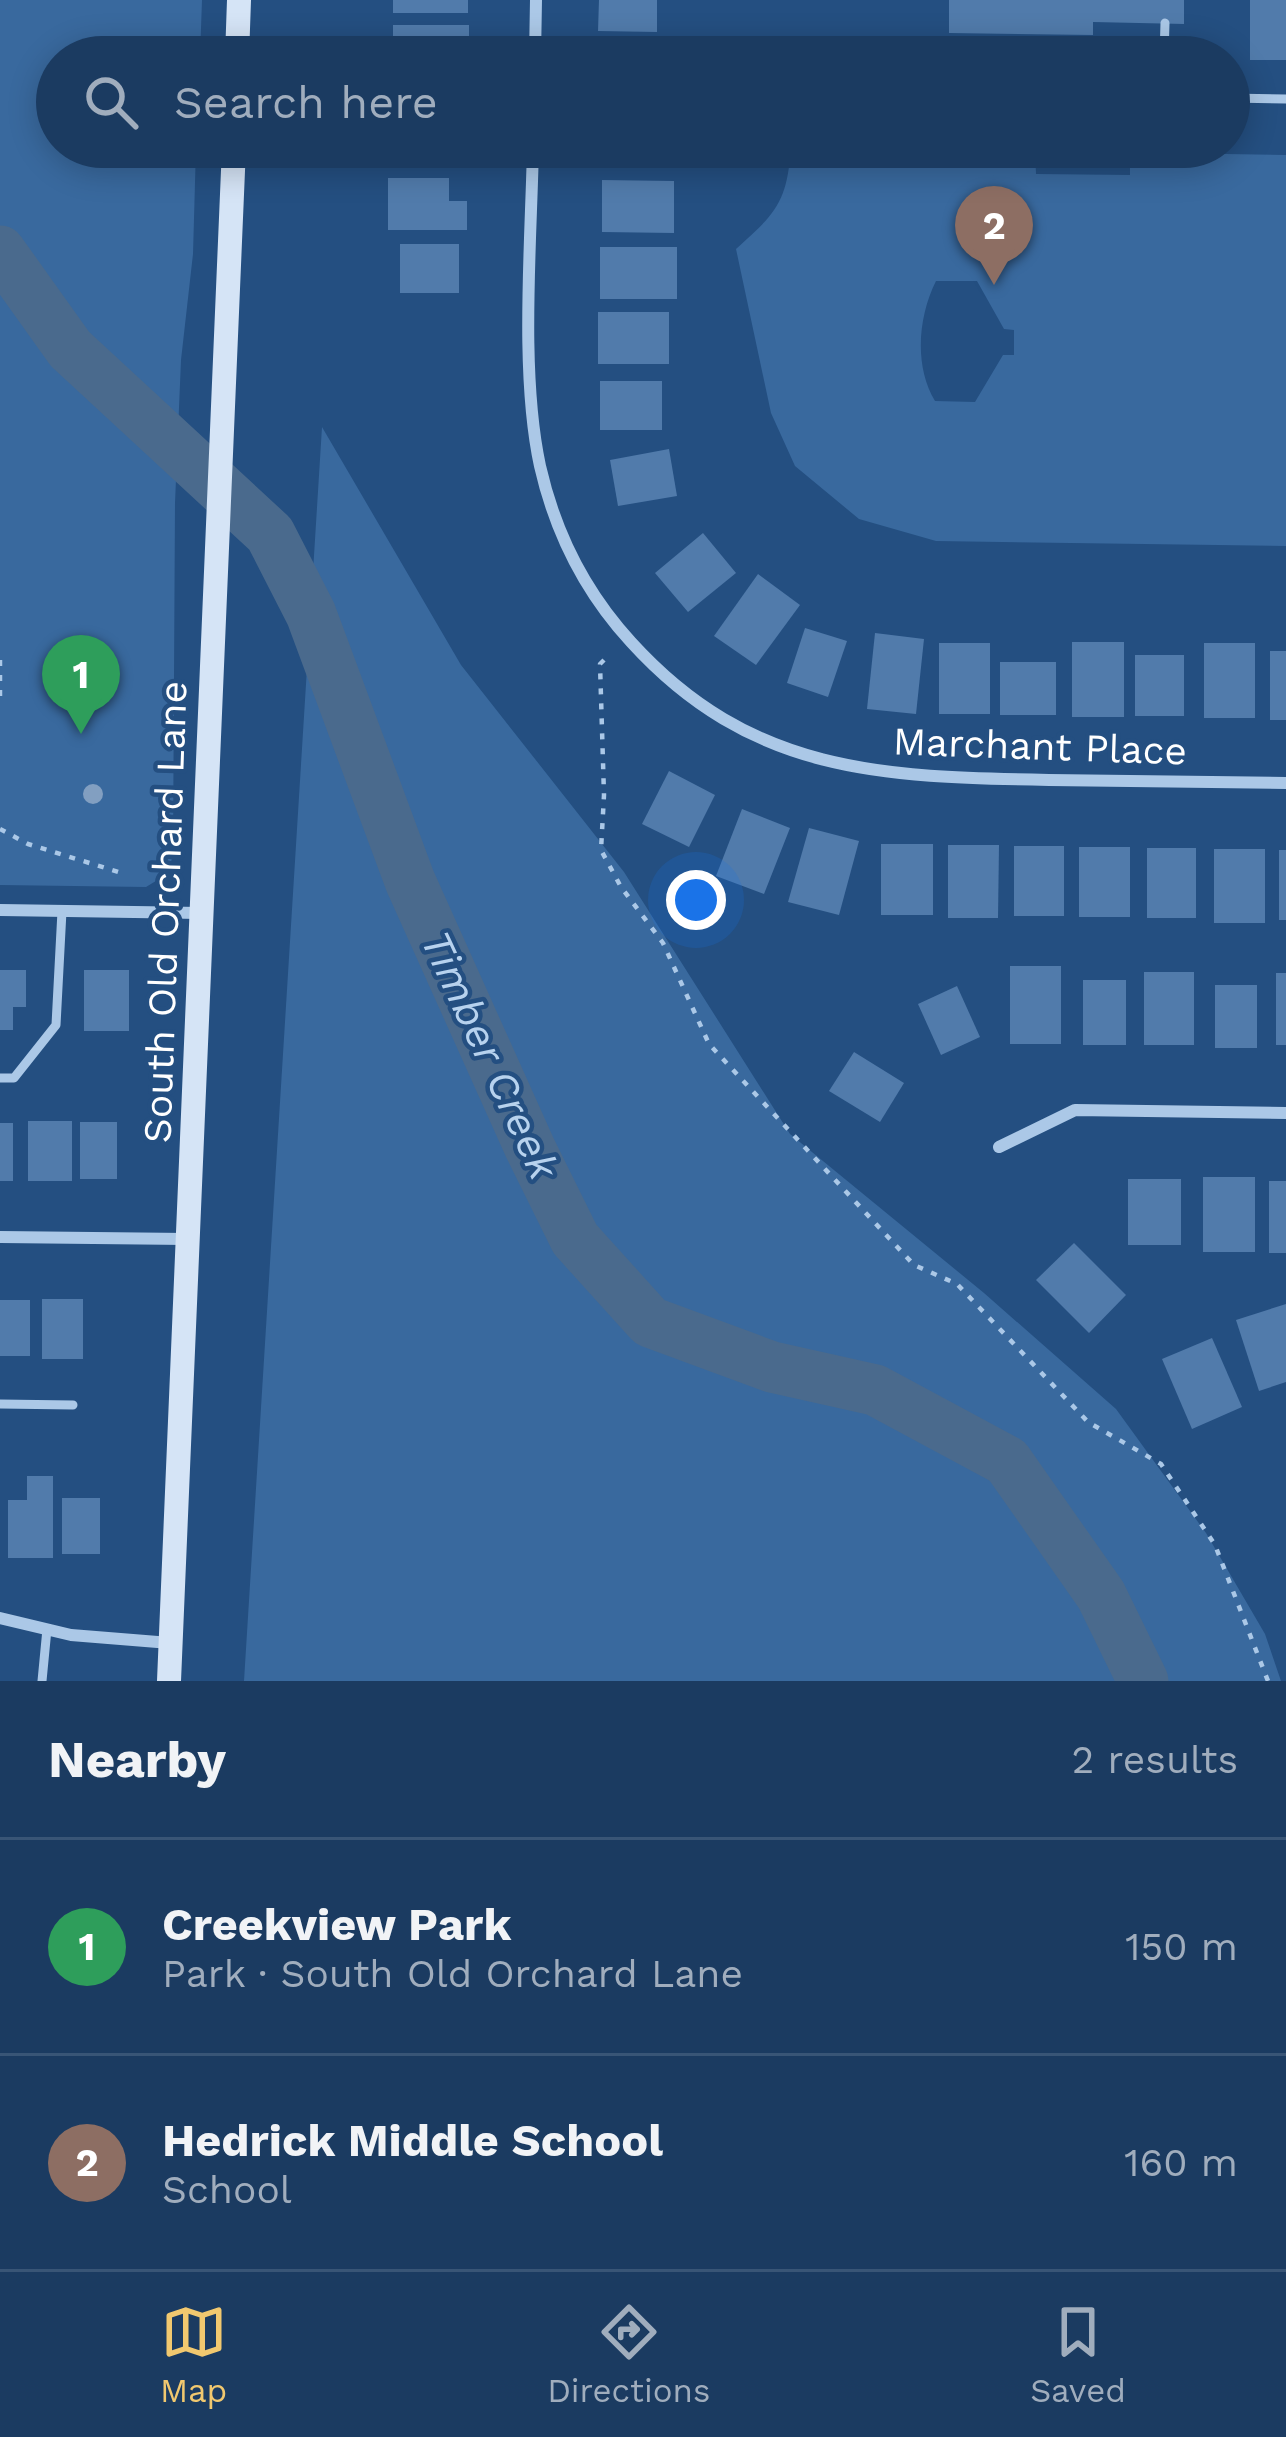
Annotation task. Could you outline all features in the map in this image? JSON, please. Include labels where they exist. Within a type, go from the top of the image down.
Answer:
[{"type":"street","points":[[238,36],[239,0]]},
{"type":"street","points":[[535,36],[536,0]]},
{"type":"street","name":"South Old Orchard Lane","points":[[169,1681],[233,168]]},
{"type":"street","name":"Marchant Place","points":[[533,168],[531,387],[540,466],[563,540],[603,612],[656,670],[711,713],[776,746],[846,766],[918,778],[1286,783]]},
{"type":"street","points":[[0,910],[201,913]]},
{"type":"street","points":[[999,1147],[1076,1110],[1286,1113]]},
{"type":"street","points":[[0,1237],[187,1239]]},
{"type":"street","points":[[0,1618],[71,1635],[170,1643]]},
{"type":"lane","points":[[1165,23],[1165,36]]},
{"type":"lane","points":[[1250,98],[1286,99]]},
{"type":"lane","points":[[0,1078],[14,1078],[56,1025],[62,911]]},
{"type":"lane","points":[[0,1404],[74,1405]]},
{"type":"lane","points":[[42,1681],[47,1629]]},
{"type":"path","points":[[0,660],[0,702]]},
{"type":"path","points":[[604,660],[600,664],[601,850],[621,887],[663,943],[709,1044],[914,1265],[957,1284],[1088,1422],[1161,1464],[1215,1545],[1268,1681]]},
{"type":"path","points":[[0,829],[28,844],[124,874]]},
{"type":"shaded area","points":[[0,0],[202,0],[201,36],[36,36],[36,168],[195,168],[175,503],[173,852],[169,873],[146,887],[0,885]]},
{"type":"shaded area","points":[[1250,154],[1286,155],[1286,546],[936,541],[859,519],[795,466],[771,413],[736,249],[777,206],[788,168],[1036,168],[1036,174],[1130,175],[1130,168],[1250,168]],"holes":[[[936,281],[977,281],[1004,329],[1014,330],[1014,355],[1003,355],[975,402],[935,401],[924,373],[921,341]]]},
{"type":"shaded area","points":[[322,427],[461,665],[624,872],[790,1134],[1116,1409],[1206,1533],[1265,1634],[1281,1681],[244,1681]]},
{"type":"building","points":[[393,0],[468,0],[468,13],[393,13]]},
{"type":"building","points":[[599,0],[657,0],[657,32],[598,31]]},
{"type":"building","points":[[949,0],[1184,0],[1184,24],[1093,22],[1093,35],[949,33]]},
{"type":"building","points":[[1250,0],[1286,0],[1286,60],[1250,60]]},
{"type":"building","points":[[393,25],[469,25],[469,36],[393,36]]},
{"type":"building","points":[[388,178],[449,178],[449,201],[467,201],[467,230],[388,230]]},
{"type":"building","points":[[602,180],[674,181],[674,233],[602,232]]},
{"type":"building","points":[[400,244],[459,244],[459,293],[400,293]]},
{"type":"building","points":[[600,247],[677,247],[677,299],[600,299]]},
{"type":"building","points":[[598,312],[669,312],[669,364],[598,364]]},
{"type":"building","points":[[600,381],[662,381],[662,430],[600,430]]},
{"type":"building","points":[[669,449],[677,496],[618,506],[610,460]]},
{"type":"building","points":[[703,533],[736,573],[688,612],[655,573]]},
{"type":"building","points":[[758,574],[800,605],[756,665],[714,636]]},
{"type":"building","points":[[805,628],[847,641],[828,697],[787,683]]},
{"type":"building","points":[[875,633],[924,639],[916,714],[867,709]]},
{"type":"building","points":[[1072,642],[1124,642],[1124,717],[1072,717]]},
{"type":"building","points":[[939,643],[990,643],[990,714],[939,714]]},
{"type":"building","points":[[1204,643],[1255,643],[1255,718],[1204,718]]},
{"type":"building","points":[[1270,651],[1286,651],[1286,720],[1270,720]]},
{"type":"building","points":[[1135,655],[1184,655],[1184,716],[1135,716]]},
{"type":"building","points":[[1000,662],[1056,662],[1056,715],[1000,715]]},
{"type":"building","points":[[669,771],[715,795],[689,847],[642,824]]},
{"type":"building","points":[[742,809],[790,828],[764,894],[716,876]]},
{"type":"building","points":[[809,828],[859,841],[839,915],[788,902]]},
{"type":"building","points":[[881,844],[933,844],[933,915],[881,915]]},
{"type":"building","points":[[948,845],[999,845],[998,918],[948,918]]},
{"type":"building","points":[[1014,846],[1064,846],[1064,916],[1014,916]]},
{"type":"building","points":[[1079,847],[1130,847],[1130,917],[1079,917]]},
{"type":"building","points":[[1147,848],[1196,848],[1196,918],[1147,918]]},
{"type":"building","points":[[1214,849],[1265,849],[1265,923],[1214,923]]},
{"type":"building","points":[[1279,850],[1286,850],[1286,920],[1279,920]]},
{"type":"building","points":[[1010,966],[1061,966],[1061,1044],[1010,1044]]},
{"type":"building","points":[[0,970],[26,970],[26,1007],[13,1007],[13,1030],[0,1030]]},
{"type":"building","points":[[84,970],[129,970],[129,1031],[84,1031]]},
{"type":"building","points":[[1144,972],[1194,972],[1194,1045],[1144,1045]]},
{"type":"building","points":[[1276,973],[1286,973],[1286,1045],[1276,1045]]},
{"type":"building","points":[[1083,980],[1126,980],[1126,1045],[1083,1045]]},
{"type":"building","points":[[1215,985],[1257,985],[1257,1048],[1215,1048]]},
{"type":"building","points":[[957,986],[980,1037],[941,1055],[918,1004]]},
{"type":"building","points":[[854,1052],[904,1083],[880,1122],[829,1091]]},
{"type":"building","points":[[28,1121],[72,1121],[72,1181],[28,1181]]},
{"type":"building","points":[[80,1122],[117,1122],[117,1179],[80,1179]]},
{"type":"building","points":[[0,1123],[13,1123],[13,1181],[0,1181]]},
{"type":"building","points":[[1203,1177],[1255,1177],[1255,1252],[1203,1252]]},
{"type":"building","points":[[1128,1179],[1181,1179],[1181,1245],[1128,1245]]},
{"type":"building","points":[[1269,1181],[1286,1181],[1286,1253],[1269,1253]]},
{"type":"building","points":[[1074,1243],[1126,1295],[1089,1333],[1036,1280]]},
{"type":"building","points":[[42,1299],[83,1299],[83,1359],[42,1359]]},
{"type":"building","points":[[0,1300],[30,1300],[30,1356],[0,1356]]},
{"type":"building","points":[[1286,1304],[1286,1382],[1259,1391],[1236,1320]]},
{"type":"building","points":[[1212,1338],[1242,1407],[1192,1429],[1162,1359]]},
{"type":"building","points":[[27,1476],[53,1476],[53,1558],[8,1558],[8,1500],[27,1500]]},
{"type":"building","points":[[62,1498],[100,1498],[100,1554],[62,1554]]},
{"type":"waterway","name":"Timber Creek","points":[[0,251],[70,349],[270,534],[311,614],[410,881],[575,1239],[650,1322],[772,1367],[875,1390],[1007,1461],[1101,1595],[1143,1681]]},
{"type":"place","name":"Hedrick Middle School","points":[[994,285]]},
{"type":"place","name":"Creekview Park","points":[[81,734]]}]
